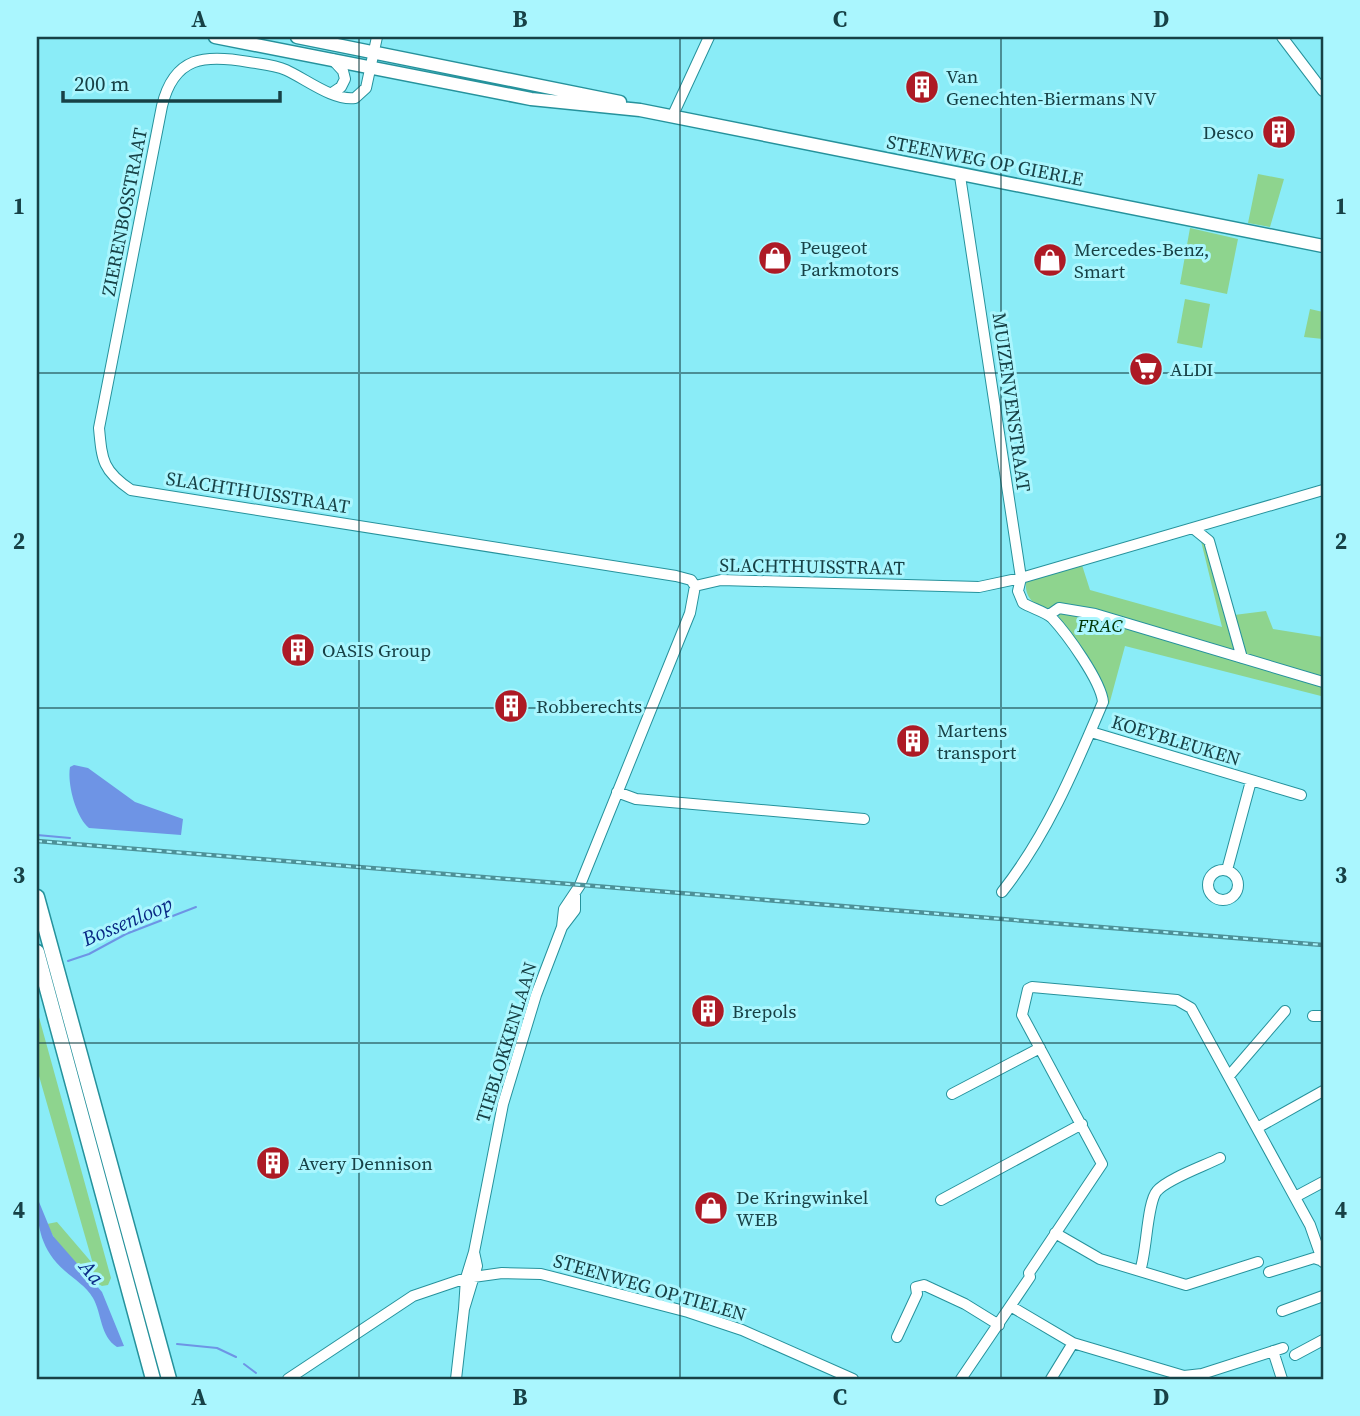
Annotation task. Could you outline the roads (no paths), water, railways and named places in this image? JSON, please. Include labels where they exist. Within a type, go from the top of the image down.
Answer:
[{"type":"highway","points":[[37,897],[169,1379]]},
{"type":"highway","points":[[37,951],[153,1379]]},
{"type":"main road","name":"STEENWEG OP GIERLE","points":[[215,37],[531,99],[640,110],[960,176],[1323,246]]},
{"type":"main road","name":"STEENWEG OP GIERLE","points":[[297,37],[560,88],[640,110]]},
{"type":"street","points":[[371,66],[377,37]]},
{"type":"street","points":[[671,117],[709,37]]},
{"type":"street","points":[[1282,37],[1322,88]]},
{"type":"street","name":"ZIERENBOSSTRAAT","points":[[131,490],[109,475],[101,454],[99,428],[162,106],[170,82],[184,67],[197,60],[221,57],[284,69],[349,99],[363,94],[371,66]]},
{"type":"street","points":[[332,59],[343,71],[345,79],[341,87],[332,93]]},
{"type":"street","name":"MUIZENVENSTRAAT","points":[[960,176],[1021,578],[1018,590],[1023,603],[1049,615],[1100,687],[1103,702],[1050,820],[1026,861],[1002,892]]},
{"type":"street","name":"SLACHTHUISSTRAAT","points":[[131,490],[676,576],[691,580],[695,586],[721,580],[979,587],[1021,578],[1320,494]]},
{"type":"street","points":[[1209,541],[1218,521]]},
{"type":"street","points":[[1193,528],[1209,541],[1242,658]]},
{"type":"street","name":"TIEBLOKKENLAAN","points":[[456,1379],[470,1277],[477,1266],[474,1252],[503,1104],[523,1032],[562,927],[565,909],[575,895],[690,613],[695,586]]},
{"type":"street","points":[[1049,615],[1059,608],[1095,614],[1323,682]]},
{"type":"street","name":"KOEYBLEUKEN","points":[[1091,732],[1301,795]]},
{"type":"street","name":"KOEYBLEUKEN","points":[[1227,870],[1251,781]]},
{"type":"street","points":[[617,792],[636,799],[864,819]]},
{"type":"street","points":[[961,1379],[1012,1307],[1055,1233],[1065,1218],[1070,1216],[1102,1164],[1021,1011],[1028,989],[1032,987],[1177,1000],[1191,1008],[1310,1225],[1323,1262]]},
{"type":"street","points":[[1229,1076],[1285,1011]]},
{"type":"street","points":[[952,1094],[1040,1048]]},
{"type":"street","points":[[1256,1128],[1323,1091]]},
{"type":"street","points":[[941,1200],[1082,1124]]},
{"type":"street","points":[[1140,1271],[1148,1241],[1151,1203],[1159,1188],[1220,1158]]},
{"type":"street","points":[[1295,1197],[1323,1182]]},
{"type":"street","points":[[1055,1233],[1085,1253],[1186,1285],[1258,1262]]},
{"type":"street","points":[[1269,1272],[1314,1258],[1323,1262]]},
{"type":"street","name":"STEENWEG OP TIELEN","points":[[288,1379],[413,1296],[470,1277],[541,1274],[688,1312],[742,1329],[853,1379]]},
{"type":"street","points":[[897,1337],[917,1294],[916,1287],[924,1285],[965,1304],[999,1325]]},
{"type":"street","points":[[1282,1311],[1323,1296]]},
{"type":"street","points":[[1012,1307],[1073,1343],[1184,1378],[1278,1349],[1282,1379]]},
{"type":"street","points":[[1295,1355],[1323,1340]]},
{"type":"street","points":[[1051,1379],[1073,1343]]},
{"type":"water","points":[[74,765],[88,768],[135,802],[183,819],[181,835],[89,828],[76,808],[71,791],[69,774],[70,767]]},
{"type":"water","points":[[37,1197],[53,1236],[102,1292],[124,1346],[117,1347],[111,1342],[90,1294],[50,1255],[42,1237]]},
{"type":"waterway","points":[[37,835],[70,838]]},
{"type":"waterway","name":"Bossenloop","points":[[68,961],[89,954],[126,934],[196,907]]},
{"type":"waterway","name":"Aa","points":[[177,1344],[217,1348],[236,1357]]},
{"type":"waterway","name":"Aa","points":[[244,1364],[256,1373]]},
{"type":"railway","points":[[37,841],[1323,945]]},
{"type":"place","name":"Van Genechten-Biermans NV","points":[[922,87]]},
{"type":"place","name":"Desco","points":[[1279,132]]},
{"type":"place","name":"Peugeot Parkmotors","points":[[775,258]]},
{"type":"place","name":"Mercedes-Benz, Smart","points":[[1050,260]]},
{"type":"place","name":"ALDI","points":[[1146,369]]},
{"type":"place","name":"OASIS Group","points":[[298,650]]},
{"type":"place","name":"Robberechts","points":[[511,706]]},
{"type":"place","name":"Martens transport","points":[[913,741]]},
{"type":"place","name":"Brepols","points":[[708,1011]]},
{"type":"place","name":"Avery Dennison","points":[[273,1163]]},
{"type":"place","name":"De Kringwinkel WEB","points":[[711,1208]]},
{"type":"park label","name":"FRAC","points":[[1100,625]]}]
